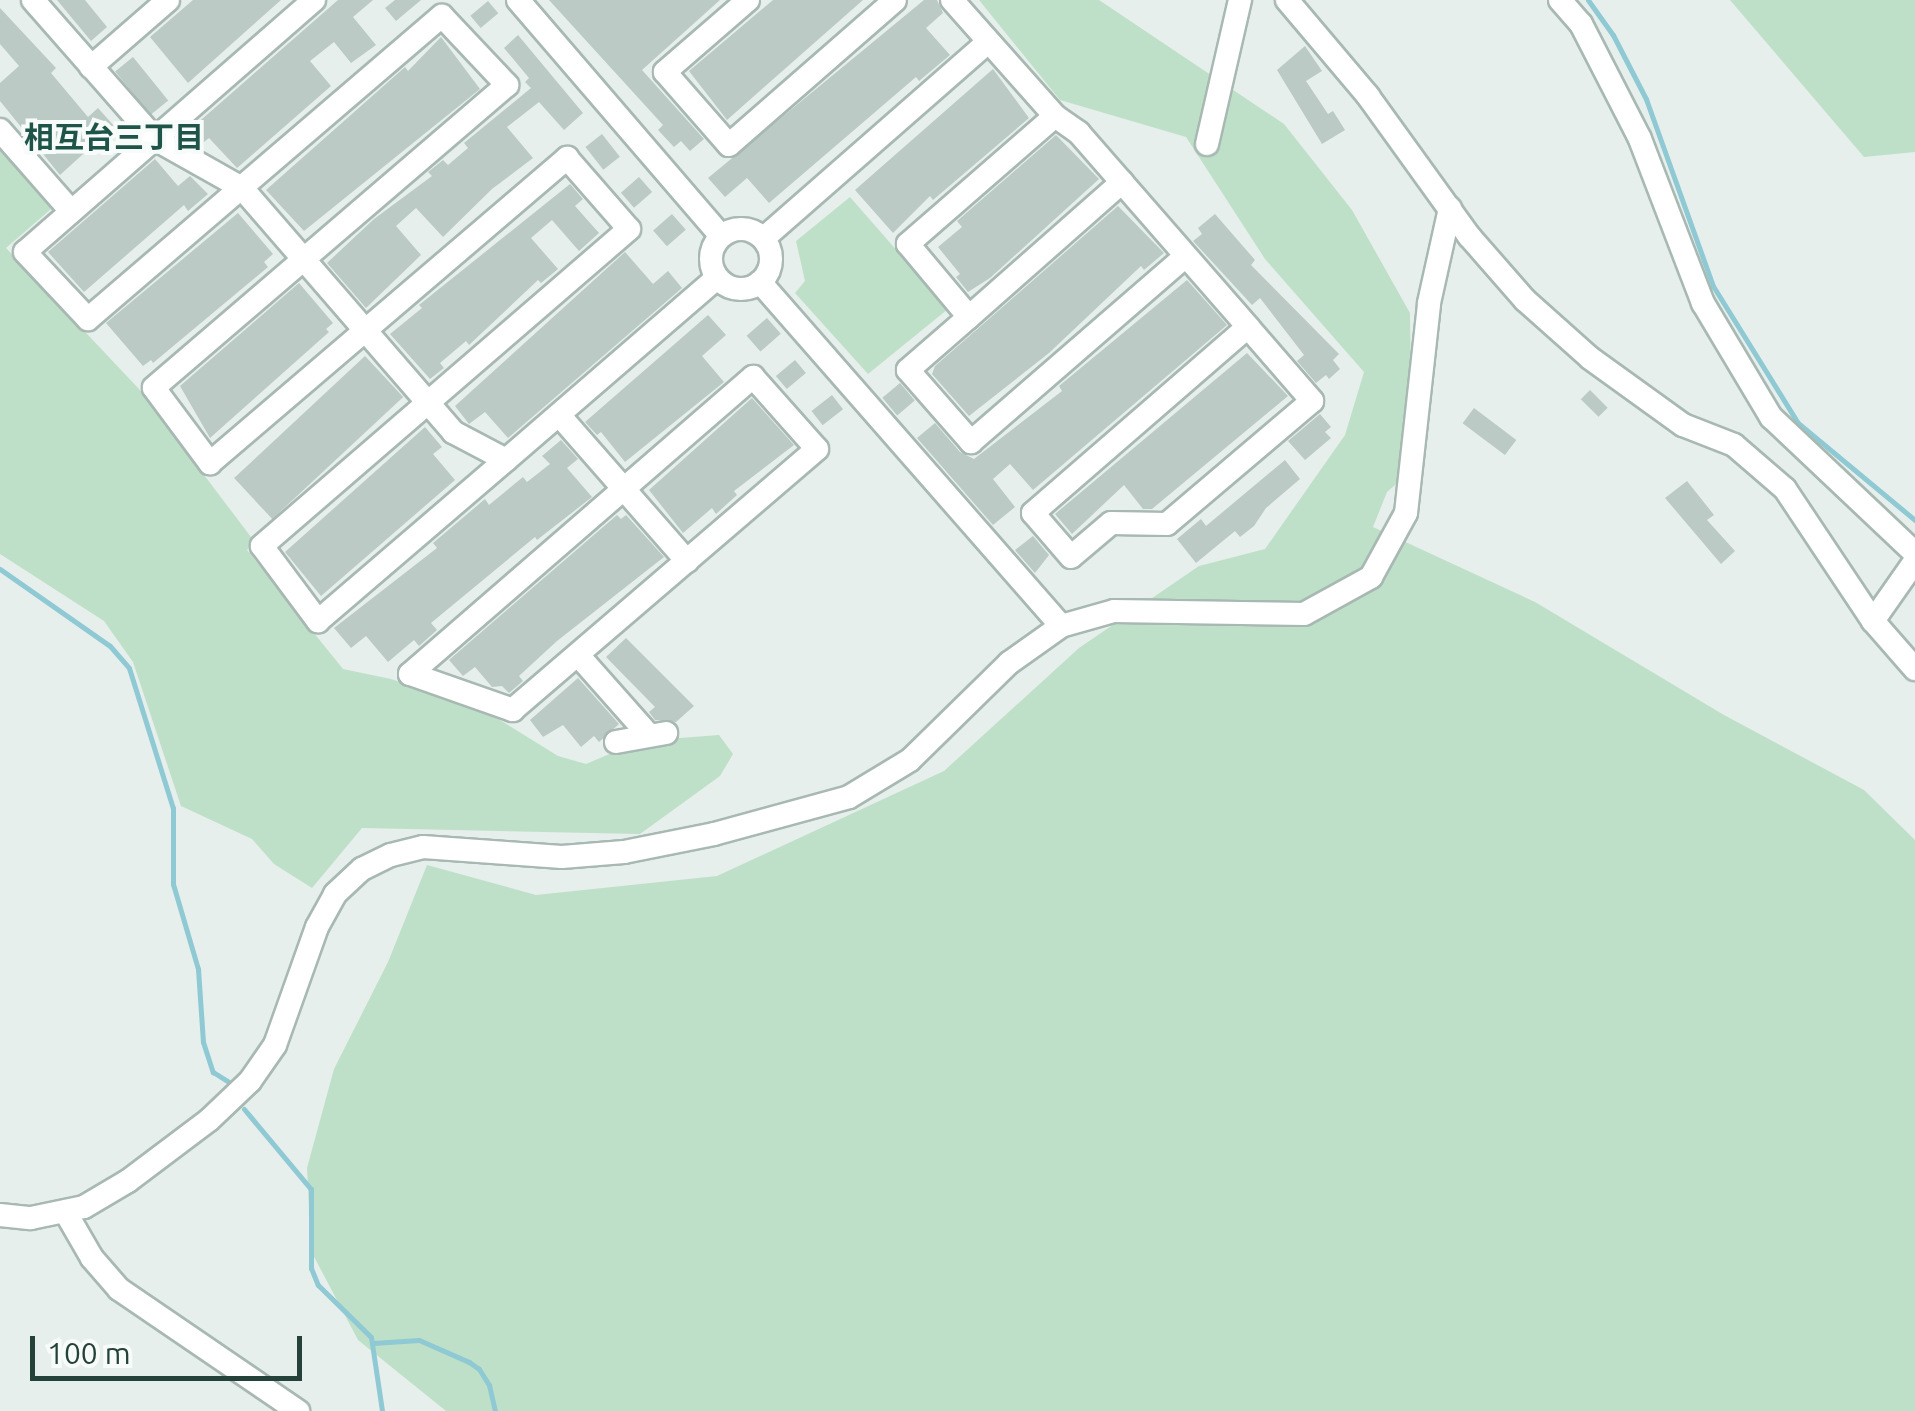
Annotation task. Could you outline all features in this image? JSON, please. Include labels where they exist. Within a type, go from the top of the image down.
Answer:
[{"type":"street","points":[[33,0],[155,139],[242,188],[452,432],[506,460]]},
{"type":"street","points":[[91,66],[168,0]]},
{"type":"street","points":[[314,0],[25,252],[88,319],[442,16],[507,85],[154,388],[210,463],[568,158],[629,229],[262,546],[318,621],[718,278]]},
{"type":"street","points":[[518,0],[721,236]]},
{"type":"street","points":[[748,0],[665,72],[729,145],[895,0]]},
{"type":"street","points":[[952,0],[1055,116],[1079,134],[1122,182],[1186,256],[1248,327],[1312,401],[1167,524],[1112,523],[1072,557],[1033,513],[1248,327]]},
{"type":"street","points":[[1207,144],[1240,0]]},
{"type":"street","points":[[1287,0],[1368,96],[1450,208],[1525,300],[1590,358],[1684,425],[1734,446],[1785,489],[1873,621],[1915,670]]},
{"type":"street","points":[[1560,0],[1581,24],[1640,139],[1703,303],[1771,417],[1915,553]]},
{"type":"street","points":[[764,238],[988,42]]},
{"type":"street","points":[[969,316],[908,244],[1055,116]]},
{"type":"street","points":[[0,130],[71,211]]},
{"type":"street","points":[[1122,182],[908,370],[971,442],[1186,256]]},
{"type":"street","points":[[0,1216],[30,1218],[66,1213],[128,1181],[209,1120],[250,1081],[275,1045],[316,927],[336,894],[362,869],[390,854],[423,848],[562,857],[624,852],[714,834],[849,797],[910,760],[1009,663],[1060,626],[1114,612],[1152,610],[1234,616],[1304,614],[1370,577],[1406,513],[1429,303],[1450,208]]},
{"type":"street","points":[[721,236],[747,229],[764,238],[771,256],[760,282]]},
{"type":"street","points":[[721,236],[711,261],[718,278],[734,288],[760,282]]},
{"type":"street","points":[[760,282],[1060,626]]},
{"type":"street","points":[[753,378],[817,450],[686,561],[512,710],[410,674],[753,378]]},
{"type":"street","points":[[560,416],[686,561]]},
{"type":"street","points":[[1873,621],[1915,562]]},
{"type":"street","points":[[578,655],[657,733],[616,742]]},
{"type":"street","points":[[66,1213],[92,1258],[119,1289],[298,1411]]},
{"type":"green space","points":[[979,0],[1099,0],[1284,124],[1352,210],[1410,313],[1411,390],[1402,479],[1387,492],[1373,527],[1535,602],[1724,715],[1864,790],[1915,840],[1915,1411],[446,1411],[358,1340],[311,1251],[307,1168],[334,1069],[388,962],[427,865],[536,895],[717,876],[944,771],[1079,648],[1199,566],[1265,549],[1345,435],[1364,372],[1265,259],[1186,137],[1060,100]]},
{"type":"green space","points":[[1730,0],[1915,0],[1915,152],[1864,157]]},
{"type":"green space","points":[[0,149],[51,209],[6,248],[139,389],[254,541],[247,550],[343,669],[391,679],[484,710],[558,756],[586,764],[640,741],[719,735],[733,754],[720,776],[640,834],[362,828],[312,888],[274,864],[252,839],[181,806],[133,662],[104,621],[0,554]]},
{"type":"green space","points":[[850,197],[948,309],[868,374],[795,293],[805,281],[796,241]]},
{"type":"building","points":[[57,0],[85,0],[107,27],[91,41]]},
{"type":"building","points":[[193,0],[281,0],[188,83],[150,37]]},
{"type":"building","points":[[338,0],[373,0],[353,17],[376,45],[351,63],[334,42],[310,61],[331,86],[237,168],[209,138],[199,146],[193,143],[185,134]]},
{"type":"building","points":[[395,0],[421,0],[396,21],[385,8]]},
{"type":"building","points":[[549,0],[720,0],[642,70],[704,139],[690,151],[681,141],[674,147],[658,130],[663,125]]},
{"type":"building","points":[[773,0],[863,0],[727,120],[689,71]]},
{"type":"building","points":[[924,0],[937,0],[943,13],[926,28],[950,55],[919,81],[916,77],[769,203],[747,178],[725,197],[708,178]]},
{"type":"building","points":[[488,1],[498,13],[481,28],[470,16]]},
{"type":"building","points":[[0,8],[56,68],[51,73],[88,117],[98,108],[114,126],[60,175],[0,101],[0,83],[19,66],[0,44]]},
{"type":"building","points":[[518,35],[583,113],[564,130],[539,102],[507,127],[533,158],[492,189],[443,237],[416,208],[396,226],[421,255],[366,308],[327,263],[374,219],[432,176],[428,172],[443,160],[448,165],[468,148],[464,143],[531,88],[525,82],[529,78],[504,48]]},
{"type":"building","points":[[441,37],[480,89],[304,231],[266,190],[405,67],[408,71]]},
{"type":"building","points":[[1305,46],[1322,71],[1306,81],[1328,114],[1333,111],[1345,130],[1322,144],[1277,70]]},
{"type":"building","points":[[133,57],[168,101],[150,115],[115,71]]},
{"type":"building","points":[[993,69],[1029,118],[933,200],[930,196],[893,233],[855,190]]},
{"type":"building","points":[[602,134],[620,157],[603,170],[585,147]]},
{"type":"building","points":[[1056,135],[1099,179],[990,278],[968,292],[956,277],[960,274],[938,247],[962,227],[957,221]]},
{"type":"building","points":[[155,159],[178,186],[190,176],[208,194],[188,211],[184,205],[84,292],[48,252]]},
{"type":"building","points":[[639,177],[652,192],[634,208],[621,193]]},
{"type":"building","points":[[570,184],[583,199],[575,206],[599,233],[579,251],[552,220],[531,238],[558,269],[541,283],[538,280],[469,345],[466,341],[440,363],[444,368],[430,379],[390,334],[422,308],[419,305]]},
{"type":"building","points":[[1118,206],[1164,253],[1144,270],[1141,266],[1049,353],[969,416],[932,374],[935,366]]},
{"type":"building","points":[[238,213],[273,254],[264,262],[268,267],[153,363],[151,360],[143,366],[106,323]]},
{"type":"building","points":[[672,214],[686,230],[667,246],[653,230]]},
{"type":"building","points":[[1215,214],[1255,260],[1251,265],[1339,354],[1333,360],[1340,369],[1329,379],[1326,375],[1316,383],[1297,361],[1304,355],[1260,298],[1252,305],[1193,241],[1202,234],[1198,228]]},
{"type":"building","points":[[625,252],[653,284],[668,271],[682,288],[508,438],[485,412],[469,424],[455,406]]},
{"type":"building","points":[[1187,280],[1227,325],[1033,490],[1010,464],[993,479],[1015,507],[993,525],[917,438],[935,423],[960,452],[974,459],[1062,391],[1059,386]]},
{"type":"building","points":[[299,283],[333,323],[326,329],[329,332],[210,438],[180,386]]},
{"type":"building","points":[[708,315],[726,335],[702,356],[724,382],[625,462],[601,432],[597,435],[585,422]]},
{"type":"building","points":[[767,318],[781,334],[760,352],[747,336]]},
{"type":"building","points":[[1247,353],[1288,396],[1152,509],[1143,509],[1124,485],[1072,534],[1055,514]]},
{"type":"building","points":[[365,356],[403,397],[272,519],[234,478]]},
{"type":"building","points":[[795,360],[806,373],[787,389],[776,376]]},
{"type":"building","points":[[900,383],[915,401],[897,415],[882,398]]},
{"type":"building","points":[[1590,390],[1608,408],[1598,417],[1581,399]]},
{"type":"building","points":[[832,395],[843,409],[823,425],[812,411]]},
{"type":"building","points":[[752,398],[794,445],[734,491],[737,495],[716,514],[712,508],[683,533],[649,490]]},
{"type":"building","points":[[1474,408],[1516,440],[1505,455],[1463,423]]},
{"type":"building","points":[[1320,414],[1331,427],[1325,432],[1331,438],[1305,460],[1288,441]]},
{"type":"building","points":[[425,427],[442,447],[433,454],[455,480],[321,596],[285,552]]},
{"type":"building","points":[[561,440],[578,459],[567,468],[592,497],[537,540],[535,537],[431,623],[437,630],[419,646],[414,640],[388,662],[366,636],[351,648],[334,628],[437,548],[433,543],[485,499],[489,505],[523,477],[527,482],[550,464],[542,456]]},
{"type":"building","points":[[1285,460],[1300,479],[1266,508],[1254,526],[1240,537],[1235,531],[1196,563],[1177,539],[1201,519],[1206,526]]},
{"type":"building","points":[[1687,481],[1714,515],[1707,520],[1735,551],[1721,564],[1665,498]]},
{"type":"building","points":[[617,515],[621,519],[626,515],[664,557],[557,641],[519,676],[523,681],[509,693],[502,686],[492,687],[475,667],[463,676],[449,660]]},
{"type":"building","points":[[1033,536],[1049,555],[1035,573],[1015,550]]},
{"type":"building","points":[[626,638],[694,706],[676,722],[655,720],[649,712],[655,707],[606,657]]},
{"type":"building","points":[[578,678],[619,724],[599,742],[594,736],[581,747],[563,725],[543,737],[530,720]]},
{"type":"waterway","points":[[1588,0],[1613,35],[1646,99],[1713,286],[1798,423],[1915,520]]},
{"type":"waterway","points":[[0,569],[110,646],[129,668],[173,808],[173,884],[198,969],[203,1042],[213,1072],[229,1082]]},
{"type":"waterway","points":[[244,1109],[311,1189],[311,1268],[318,1285],[371,1337],[382,1411]]},
{"type":"waterway","points":[[373,1343],[419,1340],[469,1362],[489,1385],[495,1411]]},
{"type":"district","name":"相互台三丁目","points":[[114,137]]}]
